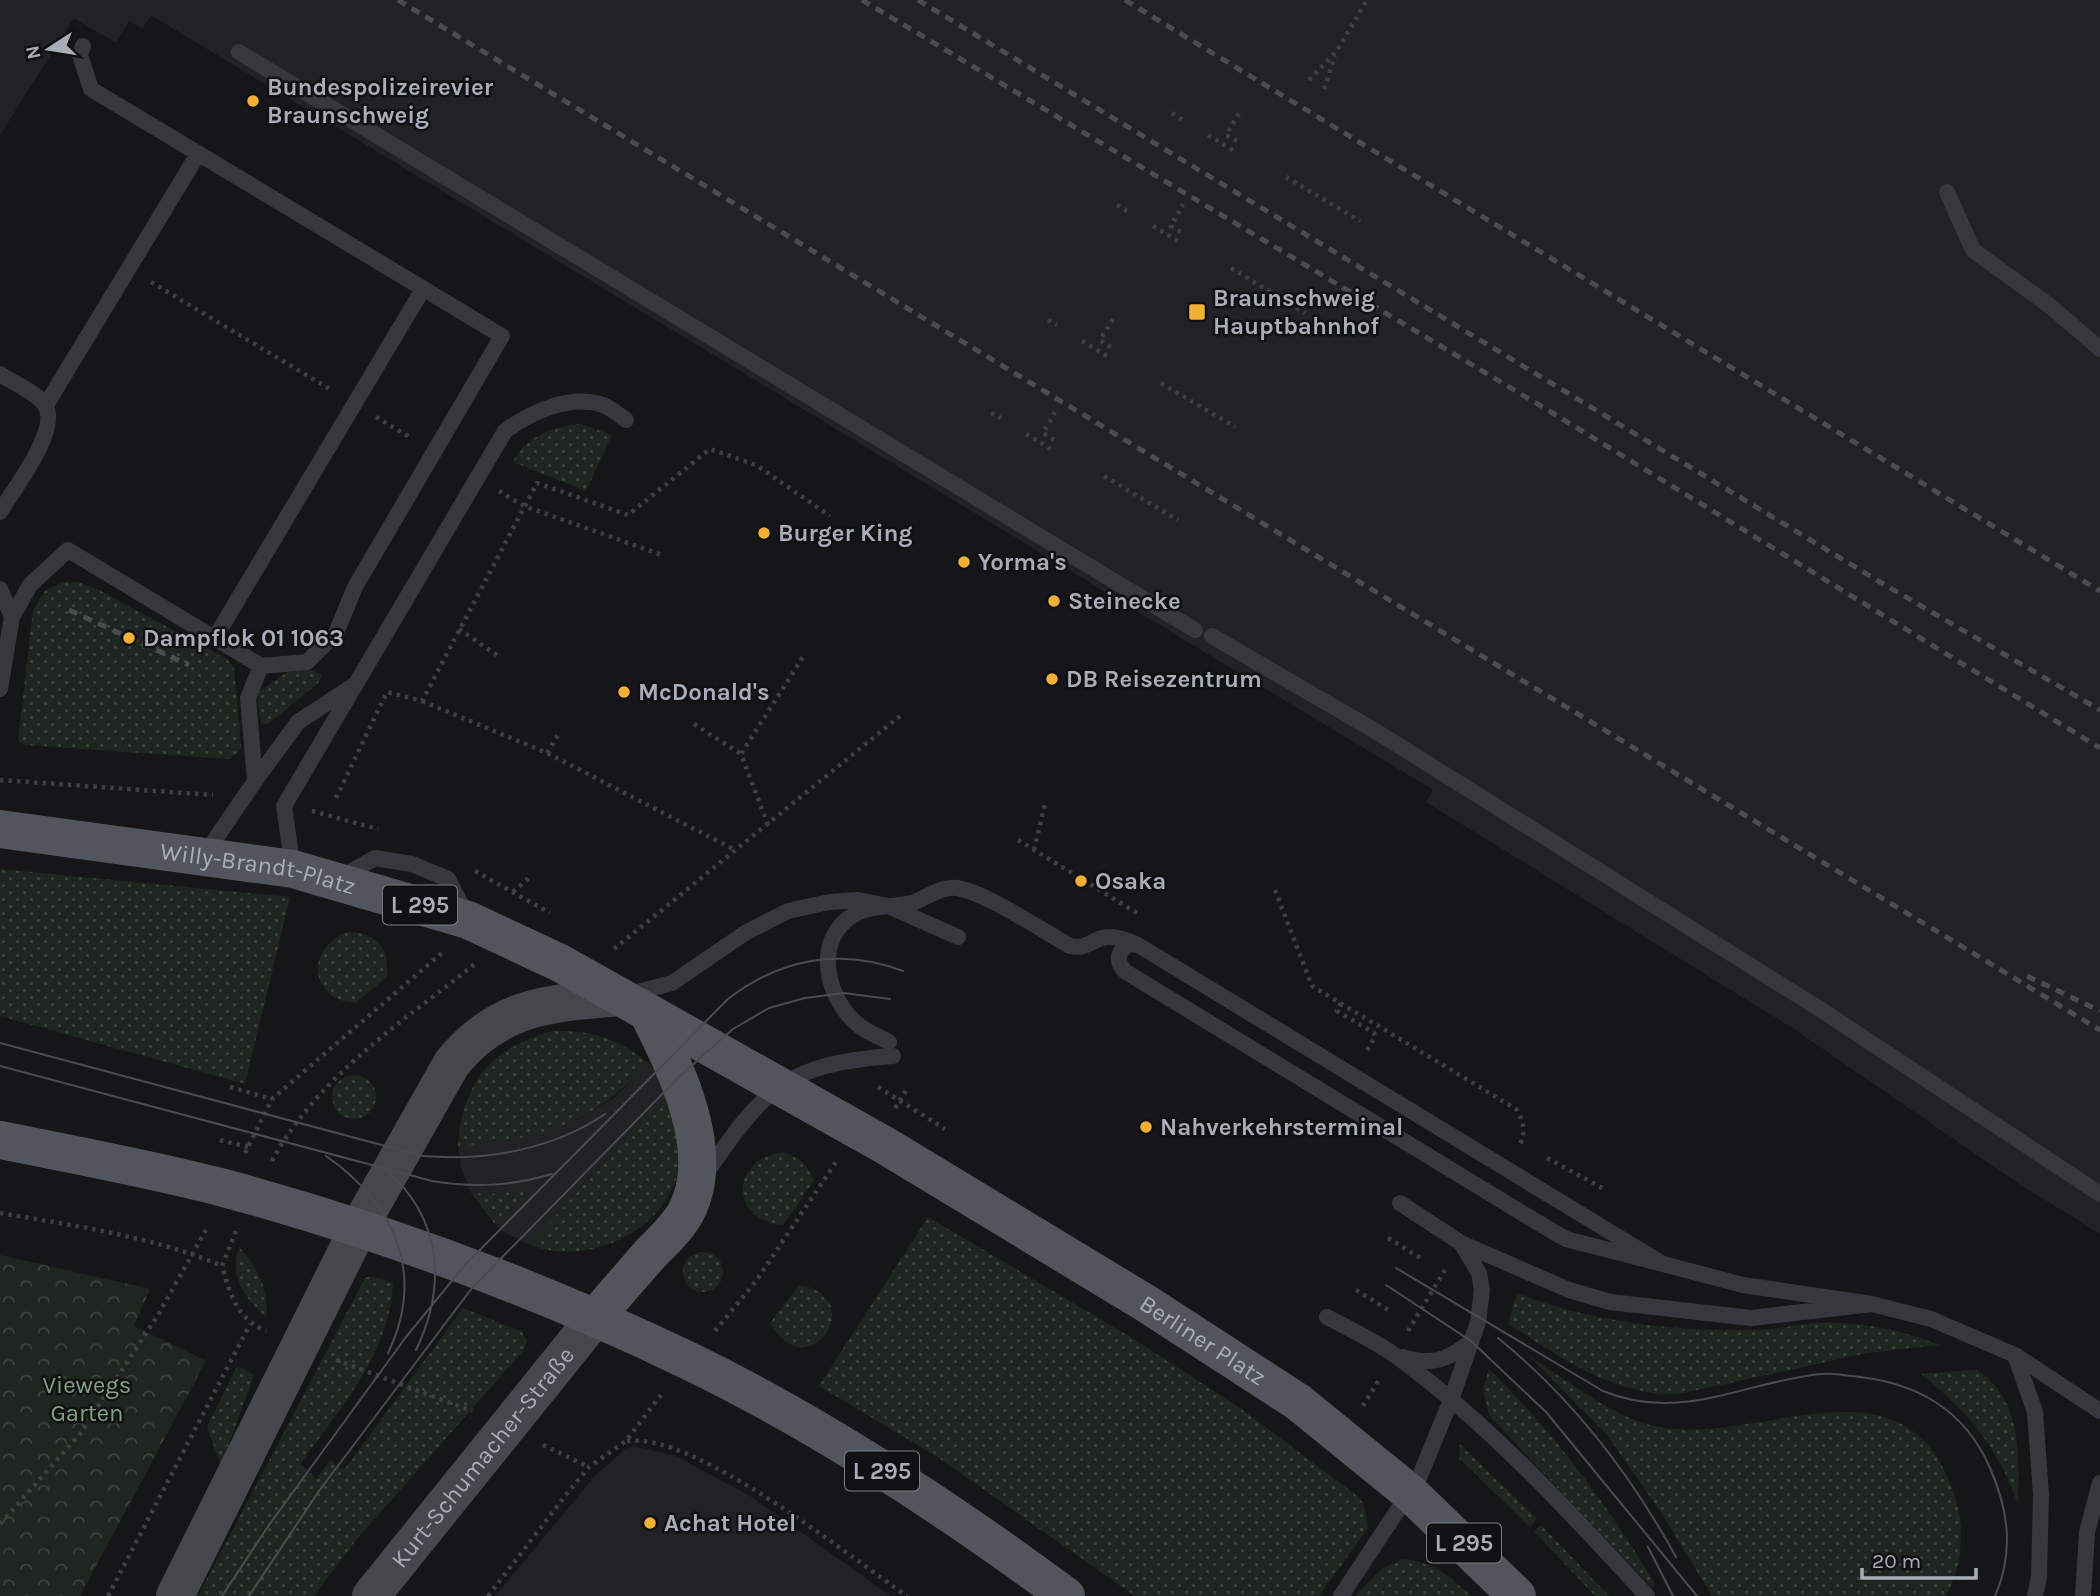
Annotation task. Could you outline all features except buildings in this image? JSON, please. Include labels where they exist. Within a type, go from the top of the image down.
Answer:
[{"type":"main road","name":"Willy-Brandt-Platz","points":[[0,829],[205,854],[293,869],[338,880],[460,932],[549,957],[855,1128]]},
{"type":"main road","points":[[174,1596],[358,1229],[433,1093],[468,1043],[509,1016],[546,1004],[634,1005],[678,1077],[690,1112],[695,1156],[693,1193],[685,1213],[595,1318]]},
{"type":"main road","name":"Berliner Platz","points":[[855,1128],[1159,1311],[1298,1402],[1410,1493],[1517,1596]]},
{"type":"main road","name":"L 295","points":[[0,1140],[207,1184],[358,1229],[435,1254],[595,1318],[689,1361],[891,1476],[995,1544],[1066,1596]]},
{"type":"main road","name":"Kurt-Schumacher-Straße","points":[[371,1596],[595,1318]]},
{"type":"lane","points":[[0,689],[12,617],[30,585],[68,550],[216,636],[261,666],[307,662],[336,633],[348,610],[355,587],[502,337],[91,89],[80,55],[82,46]]},
{"type":"lane","points":[[239,52],[1195,630]]},
{"type":"lane","points":[[46,405],[198,153]]},
{"type":"lane","points":[[1947,192],[1973,250],[2050,306],[2100,349]]},
{"type":"lane","points":[[216,636],[423,289]]},
{"type":"lane","points":[[0,374],[46,405],[49,416],[41,446],[0,512]]},
{"type":"lane","points":[[293,869],[284,806],[505,431],[536,411],[582,403],[604,405],[626,420]]},
{"type":"lane","points":[[0,589],[12,617]]},
{"type":"lane","points":[[1212,636],[1377,732],[1822,1011],[2100,1194]]},
{"type":"lane","points":[[256,781],[248,698],[261,666]]},
{"type":"lane","points":[[205,854],[298,722],[355,685]]},
{"type":"lane","points":[[693,1193],[733,1135],[762,1099],[779,1085],[817,1067],[891,1049],[860,1026],[848,1013],[831,985],[827,958],[834,936],[853,915],[869,908],[910,903],[941,890],[956,888],[979,896],[1070,946],[1077,948],[1107,935],[1119,936],[1138,946],[1663,1264]]},
{"type":"lane","points":[[634,1005],[672,983],[744,933],[788,911],[838,901],[859,900],[888,906],[958,937]]},
{"type":"lane","points":[[1138,946],[1129,944],[1122,949],[1118,957],[1119,966],[1126,972],[1566,1239],[1743,1285],[1872,1304],[1931,1319],[2015,1354],[2100,1411]]},
{"type":"lane","points":[[1400,1203],[1461,1243],[1569,1290],[1610,1302],[1751,1318],[1872,1304]]},
{"type":"lane","points":[[1341,1596],[1410,1493],[1451,1400],[1471,1342],[1482,1290],[1479,1273],[1461,1243]]},
{"type":"lane","points":[[1326,1317],[1394,1354],[1418,1362],[1437,1362],[1453,1356],[1471,1342]]},
{"type":"lane","points":[[1394,1354],[1451,1400],[1594,1539],[1647,1596]]},
{"type":"lane","points":[[2015,1354],[2035,1412],[2040,1495],[2039,1577],[2035,1596]]},
{"type":"lane","points":[[2082,1596],[2087,1532],[2100,1483]]},
{"type":"path","points":[[1310,80],[1336,52],[1367,0]]},
{"type":"path","points":[[1324,89],[1336,52]]},
{"type":"path","points":[[1237,141],[1226,135],[1240,112]]},
{"type":"path","points":[[1172,113],[1183,120]]},
{"type":"path","points":[[1208,135],[1236,152]]},
{"type":"path","points":[[1286,177],[1360,221]]},
{"type":"path","points":[[1181,232],[1171,226],[1183,204]]},
{"type":"path","points":[[1117,205],[1128,211]]},
{"type":"path","points":[[1153,226],[1181,243]]},
{"type":"path","points":[[130,268],[434,451]]},
{"type":"path","points":[[1231,268],[1305,313]]},
{"type":"path","points":[[1111,347],[1100,340],[1113,319]]},
{"type":"path","points":[[1048,320],[1057,326]]},
{"type":"path","points":[[1082,341],[1110,358]]},
{"type":"path","points":[[1161,383],[1235,427]]},
{"type":"path","points":[[1054,440],[1043,433],[1055,412]]},
{"type":"path","points":[[991,413],[1000,418]]},
{"type":"path","points":[[1026,434],[1054,451]]},
{"type":"path","points":[[422,701],[537,483],[542,482],[628,515],[710,449],[756,465],[830,516]]},
{"type":"path","points":[[1104,476],[1178,520]]},
{"type":"path","points":[[478,478],[524,506],[662,555]]},
{"type":"path","points":[[459,629],[501,659]]},
{"type":"path","points":[[741,754],[803,657]]},
{"type":"path","points":[[336,799],[387,692],[422,701],[547,753],[735,850]]},
{"type":"path","points":[[613,949],[900,716]]},
{"type":"path","points":[[694,724],[741,754],[768,825]]},
{"type":"path","points":[[547,753],[558,735]]},
{"type":"path","points":[[0,780],[215,796]]},
{"type":"path","points":[[1034,850],[1045,804]]},
{"type":"path","points":[[503,900],[530,877]]},
{"type":"path","points":[[1275,890],[1312,986],[1516,1109],[1525,1132],[1505,1170]]},
{"type":"path","points":[[220,1140],[246,1150],[272,1099],[460,932]]},
{"type":"path","points":[[273,1159],[295,1124],[335,1078],[476,962]]},
{"type":"path","points":[[1341,1003],[1337,1011],[1374,1033],[1375,1037],[1366,1052]]},
{"type":"path","points":[[868,1081],[945,1129]]},
{"type":"path","points":[[230,1087],[272,1099]]},
{"type":"path","points":[[714,1332],[756,1281],[836,1161]]},
{"type":"path","points":[[0,1213],[97,1229],[192,1254],[222,1266]]},
{"type":"path","points":[[0,1524],[80,1434],[158,1315],[207,1228]]},
{"type":"path","points":[[1388,1238],[1422,1259]]},
{"type":"path","points":[[231,1240],[222,1266],[236,1303],[250,1324],[475,1412]]},
{"type":"path","points":[[1360,1410],[1461,1243]]},
{"type":"path","points":[[1356,1290],[1390,1311]]},
{"type":"path","points":[[108,1596],[250,1324]]},
{"type":"path","points":[[490,1594],[589,1467],[626,1441],[648,1410]]},
{"type":"path","points":[[626,1441],[640,1439],[671,1447],[711,1464],[747,1485],[907,1596]]},
{"type":"path","points":[[553,1450],[589,1467]]},
{"type":"shaded area","points":[[0,0],[2100,0],[2100,1234],[2019,1184],[1794,1029],[1426,802],[1433,790],[151,15],[142,29],[129,21],[116,43],[74,18],[0,135]]},
{"type":"shaded area","points":[[649,1063],[667,1091],[530,1245],[499,1229],[495,1224],[528,1189],[497,1194],[471,1193],[461,1168],[458,1146],[514,1139],[579,1119],[615,1097]]},
{"type":"shaded area","name":"Achat Hotel","points":[[634,1446],[676,1456],[750,1496],[891,1596],[495,1596],[595,1476],[625,1449]]},
{"type":"green space","points":[[581,424],[612,435],[586,491],[513,462],[533,439],[551,430]]},
{"type":"green space","points":[[63,582],[78,582],[97,589],[227,659],[234,668],[241,747],[237,754],[229,759],[25,745],[18,741],[33,610],[45,591]]},
{"type":"green space","points":[[292,669],[312,670],[322,675],[318,683],[268,724],[261,723],[257,693]]},
{"type":"green space","points":[[0,869],[290,897],[245,1084],[0,1016]]},
{"type":"green space","points":[[350,931],[375,940],[384,951],[387,967],[387,977],[355,1003],[340,1000],[328,993],[318,972],[319,960],[325,949],[335,939]]},
{"type":"green space","points":[[553,1031],[593,1034],[616,1042],[649,1063],[606,1102],[563,1126],[515,1139],[458,1146],[466,1103],[484,1071],[512,1047]]},
{"type":"green space","points":[[354,1075],[369,1082],[376,1097],[369,1112],[354,1119],[339,1112],[332,1097],[339,1082]]},
{"type":"green space","points":[[667,1091],[681,1144],[678,1172],[668,1196],[652,1217],[632,1233],[608,1245],[582,1251],[556,1251],[530,1245]]},
{"type":"green space","points":[[784,1152],[803,1162],[814,1181],[783,1225],[765,1221],[752,1213],[745,1202],[743,1189],[745,1177],[753,1165],[766,1157]]},
{"type":"green space","points":[[529,1189],[495,1224],[471,1193],[497,1194]]},
{"type":"green space","points":[[928,1217],[1129,1336],[1240,1408],[1360,1498],[1365,1508],[1368,1528],[1319,1596],[1135,1596],[939,1458],[819,1386]]},
{"type":"green space","points":[[239,1247],[261,1279],[266,1297],[266,1317],[245,1294],[237,1277],[236,1258]]},
{"type":"green space","points":[[703,1252],[711,1253],[717,1258],[722,1264],[722,1280],[717,1286],[711,1291],[703,1292],[695,1291],[689,1286],[684,1280],[683,1272],[684,1264],[689,1258],[695,1253]]},
{"type":"green space","name":"Viewegs Garten","points":[[0,1255],[150,1289],[134,1326],[206,1361],[80,1596],[0,1596]]},
{"type":"green space","points":[[372,1276],[393,1283],[390,1309],[373,1357],[346,1401],[300,1464],[317,1479],[330,1460],[344,1470],[463,1308],[522,1332],[527,1341],[524,1350],[356,1540],[314,1596],[198,1596],[365,1278]]},
{"type":"green space","points":[[799,1285],[820,1293],[830,1305],[832,1320],[826,1334],[815,1344],[801,1347],[785,1341],[770,1323]]},
{"type":"green space","points":[[1517,1293],[1573,1311],[1632,1323],[1692,1329],[1752,1330],[1815,1323],[1847,1323],[1894,1331],[1940,1345],[1867,1353],[1679,1394],[1654,1393],[1609,1382],[1569,1362],[1508,1324]]},
{"type":"green space","points":[[1529,1356],[1606,1406],[1654,1426],[1694,1430],[1822,1413],[1862,1413],[1898,1422],[1929,1446],[1952,1488],[1960,1516],[1960,1557],[1946,1596],[1712,1596],[1664,1517],[1607,1435]]},
{"type":"green space","points":[[237,1366],[254,1375],[221,1466],[207,1427]]},
{"type":"green space","points":[[1489,1369],[1536,1419],[1579,1471],[1637,1555],[1655,1584],[1652,1588],[1489,1415],[1483,1389]]},
{"type":"green space","points":[[1977,1370],[1992,1382],[2010,1413],[2018,1449],[2018,1505],[2002,1466],[1980,1432],[1953,1402],[1921,1374]]},
{"type":"green space","points":[[1460,1444],[1537,1519],[1530,1527],[1459,1458]]},
{"type":"green space","points":[[1541,1525],[1609,1596],[1595,1596],[1534,1531]]},
{"type":"green space","points":[[1403,1559],[1424,1563],[1440,1571],[1471,1596],[1355,1596],[1382,1569]]},
{"type":"tram line","points":[[222,1596],[269,1525],[406,1337],[464,1266],[728,999],[768,974],[811,961],[856,960],[903,971]]},
{"type":"tram line","points":[[249,1596],[319,1491],[472,1288],[679,1077],[733,1029],[769,1008],[805,998],[844,993],[890,999]]},
{"type":"tram line","points":[[0,1043],[423,1156],[471,1157],[518,1150],[563,1136],[605,1114]]},
{"type":"tram line","points":[[0,1066],[432,1181],[492,1185],[552,1174]]},
{"type":"tram line","points":[[326,1156],[370,1196],[386,1219],[397,1243],[403,1269],[404,1296],[399,1324],[388,1353]]},
{"type":"tram line","points":[[386,1170],[405,1189],[419,1209],[434,1254],[432,1302],[416,1350]]},
{"type":"tram line","points":[[1396,1268],[1603,1391],[1632,1400],[1686,1402],[1792,1378],[1829,1374],[1896,1384],[1935,1402],[1952,1414],[1979,1447],[1990,1468],[2001,1500],[2007,1548],[1995,1596]]},
{"type":"tram line","points":[[1386,1285],[1471,1341],[1546,1412],[1697,1596]]},
{"type":"tram line","points":[[1498,1338],[1550,1386],[1597,1439],[1639,1496],[1676,1557]]},
{"type":"tram line","points":[[1648,1547],[1673,1596]]},
{"type":"railway","points":[[398,0],[2100,1030]]},
{"type":"railway","points":[[862,0],[1551,412],[2100,748]]},
{"type":"railway","points":[[918,0],[1880,582],[2100,710]]},
{"type":"railway","points":[[1125,0],[2100,591]]},
{"type":"railway","points":[[69,610],[189,665]]},
{"type":"railway","points":[[2027,976],[2100,1011]]},
{"type":"place","name":"Bundespolizeirevier Braunschweig","points":[[253,101]]},
{"type":"place","name":"Braunschweig Hauptbahnhof","points":[[1197,312]]},
{"type":"place","name":"Burger King","points":[[764,533]]},
{"type":"place","name":"Yorma's","points":[[964,562]]},
{"type":"place","name":"Steinecke","points":[[1054,601]]},
{"type":"place","name":"Dampflok 01 1063","points":[[129,638]]},
{"type":"place","name":"DB Reisezentrum","points":[[1052,679]]},
{"type":"place","name":"McDonald's","points":[[624,692]]},
{"type":"place","name":"Osaka","points":[[1081,881]]},
{"type":"place","name":"Nahverkehrsterminal","points":[[1146,1127]]},
{"type":"place","name":"Achat Hotel","points":[[650,1523]]}]
